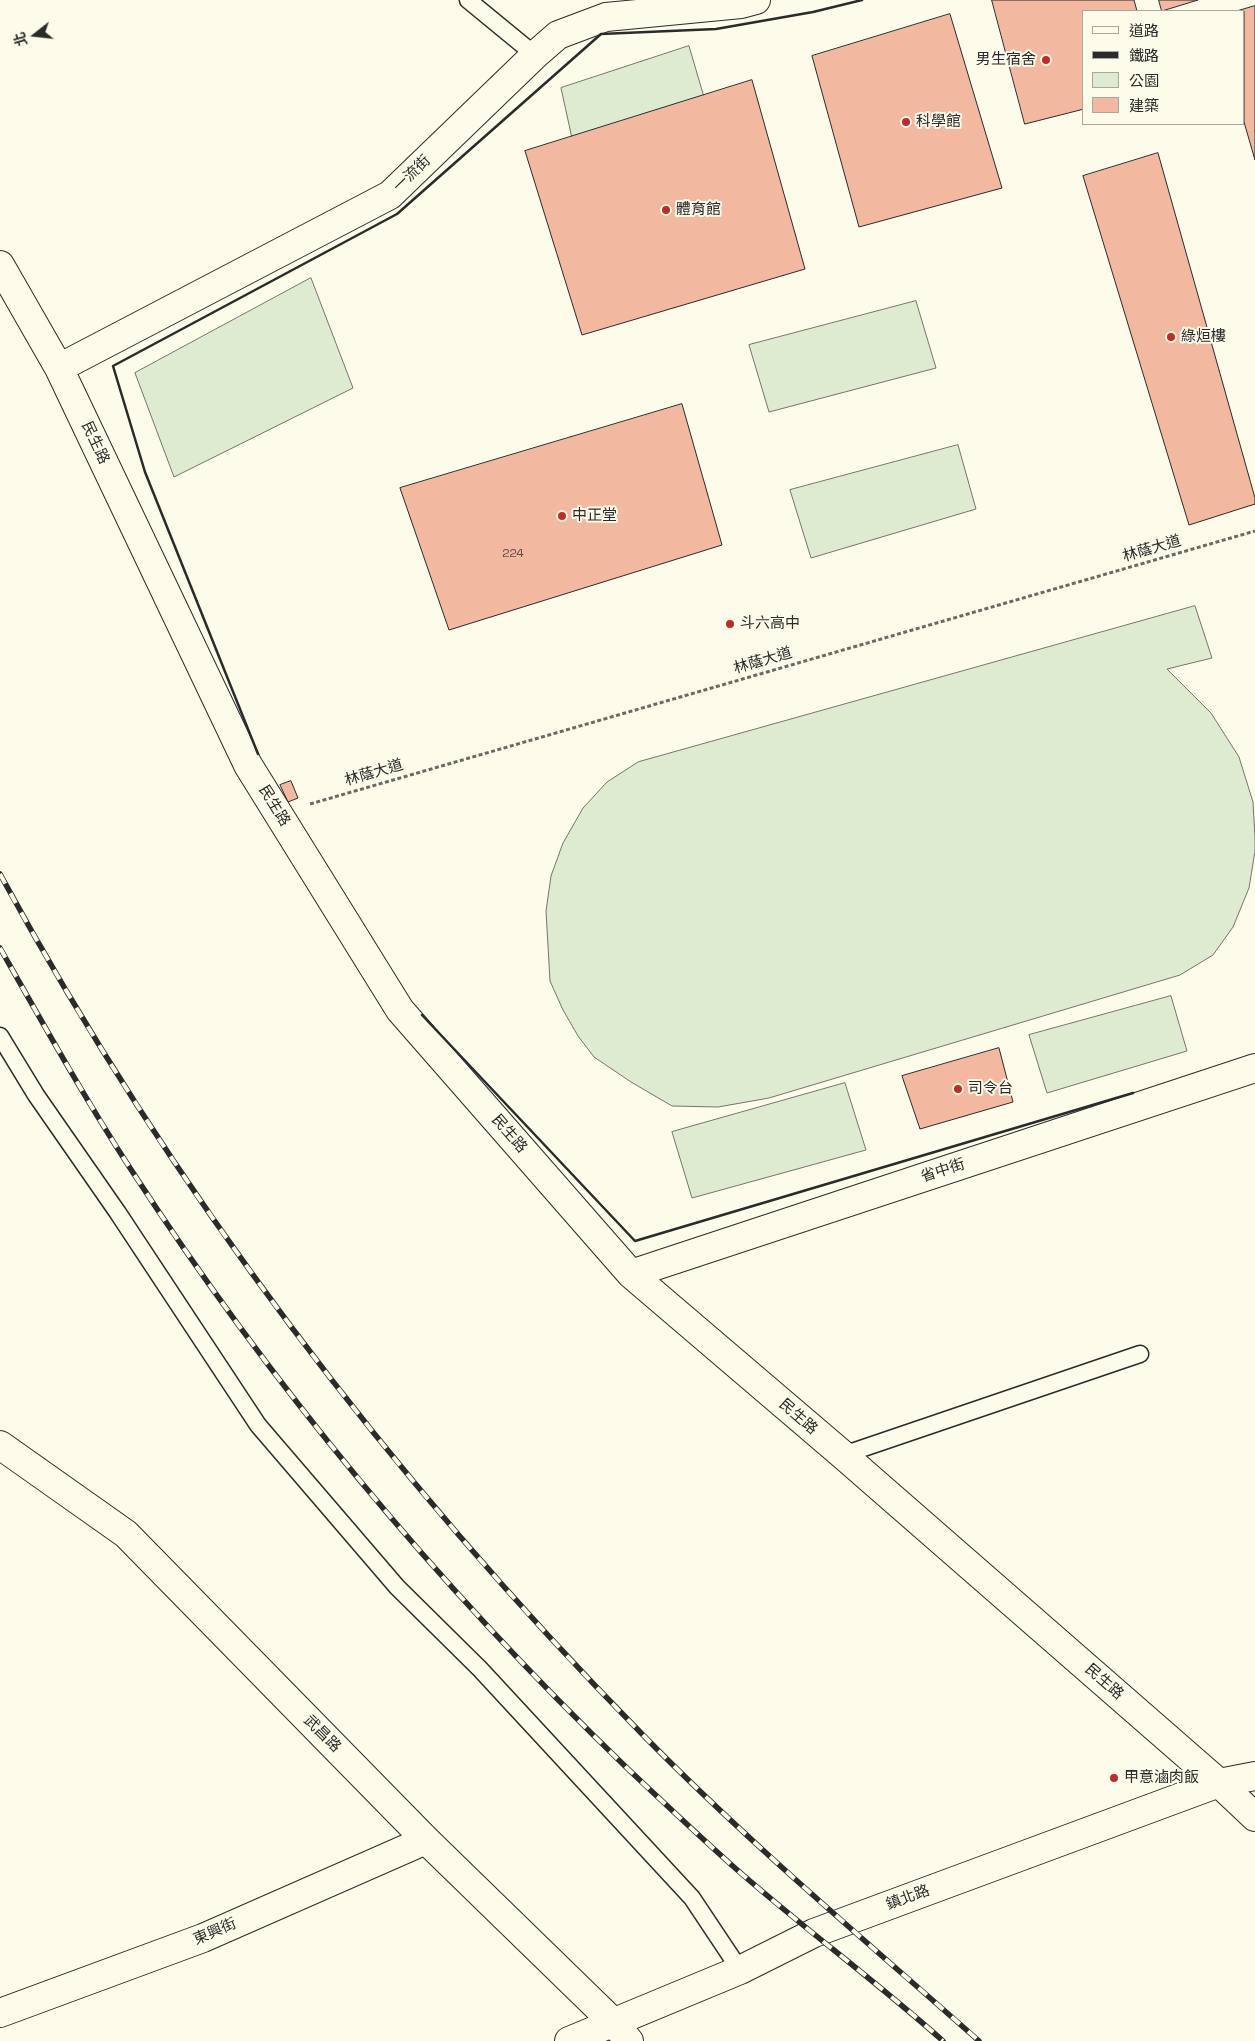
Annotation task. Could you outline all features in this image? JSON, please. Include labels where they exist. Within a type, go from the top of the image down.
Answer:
[{"type":"street","name":"一流街","points":[[59,368],[390,195],[558,35],[606,17],[741,4],[756,0]]},
{"type":"street","name":"民生路","points":[[0,264],[59,368],[248,765],[400,1010],[631,1274],[843,1455],[1219,1783],[1255,1817]]},
{"type":"street","name":"省中街","points":[[631,1274],[1255,1068]]},
{"type":"street","name":"武昌路","points":[[0,1445],[126,1534],[426,1840],[622,2032]]},
{"type":"street","name":"鎮北路","points":[[569,2041],[622,2032],[814,1933],[1219,1783],[1255,1776]]},
{"type":"street","name":"東興街","points":[[0,2013],[203,1938],[426,1840]]},
{"type":"lane","points":[[468,0],[535,55]]},
{"type":"lane","points":[[0,1036],[36,1095],[124,1221],[258,1424],[397,1587],[480,1669],[692,1898],[740,1970]]},
{"type":"lane","points":[[843,1455],[1140,1354]]},
{"type":"path","name":"林蔭大道","points":[[278,813],[1255,531]]},
{"type":"green space","points":[[689,46],[709,114],[575,152],[561,88]]},
{"type":"green space","points":[[311,278],[353,388],[174,477],[135,373]]},
{"type":"green space","points":[[916,301],[936,368],[769,412],[749,345]]},
{"type":"green space","points":[[958,445],[976,509],[811,558],[790,490]]},
{"type":"green space","points":[[1195,606],[1212,658],[1167,669],[1211,713],[1239,757],[1253,802],[1255,838],[1255,851],[1249,888],[1233,927],[1213,955],[1180,975],[769,1098],[718,1107],[672,1106],[594,1057],[578,1036],[563,1010],[550,981],[546,911],[551,876],[563,843],[583,808],[607,782],[638,762]]},
{"type":"green space","points":[[1171,996],[1187,1051],[1047,1093],[1029,1035]]},
{"type":"green space","points":[[845,1083],[866,1150],[692,1198],[672,1132]]},
{"type":"building","name":"男生宿舍","points":[[992,0],[1134,0],[1137,10],[1082,10],[1082,110],[1025,124]]},
{"type":"building","points":[[1159,0],[1198,0],[1165,10],[1162,10]]},
{"type":"building","points":[[1255,6],[1255,160],[1245,125],[1245,10],[1241,10]]},
{"type":"building","name":"科學館","points":[[950,14],[1002,188],[859,227],[812,56]]},
{"type":"building","name":"體育館","points":[[752,80],[805,269],[582,335],[525,151]]},
{"type":"building","name":"綠烜樓","points":[[1158,153],[1255,498],[1255,504],[1189,525],[1083,176]]},
{"type":"building","name":"中正堂","points":[[682,404],[722,545],[449,630],[400,488]]},
{"type":"building","points":[[291,781],[298,798],[288,802],[280,785]]},
{"type":"building","name":"司令台","points":[[999,1048],[1013,1102],[920,1129],[902,1076]]},
{"type":"railway","points":[[0,874],[66,991],[137,1105],[212,1217],[291,1327],[374,1433],[460,1537],[550,1637],[683,1775],[808,1891],[979,2041]]},
{"type":"railway","points":[[0,948],[96,1114],[184,1249],[300,1407],[425,1557],[558,1700],[628,1769],[761,1890],[943,2041]]},
{"type":"wall","points":[[258,754],[145,472],[113,366],[397,214],[601,34],[716,29],[813,12],[862,0]]},
{"type":"wall","points":[[422,1015],[635,1241],[1133,1093]]},
{"type":"place","name":"男生宿舍","points":[[1046,60]]},
{"type":"place","name":"科學館","points":[[906,122]]},
{"type":"place","name":"體育館","points":[[666,210]]},
{"type":"place","name":"綠烜樓","points":[[1171,337]]},
{"type":"place","name":"中正堂","points":[[562,516]]},
{"type":"place","name":"斗六高中","points":[[730,624]]},
{"type":"place","name":"司令台","points":[[958,1089]]},
{"type":"place","name":"甲意滷肉飯","points":[[1114,1778]]}]
